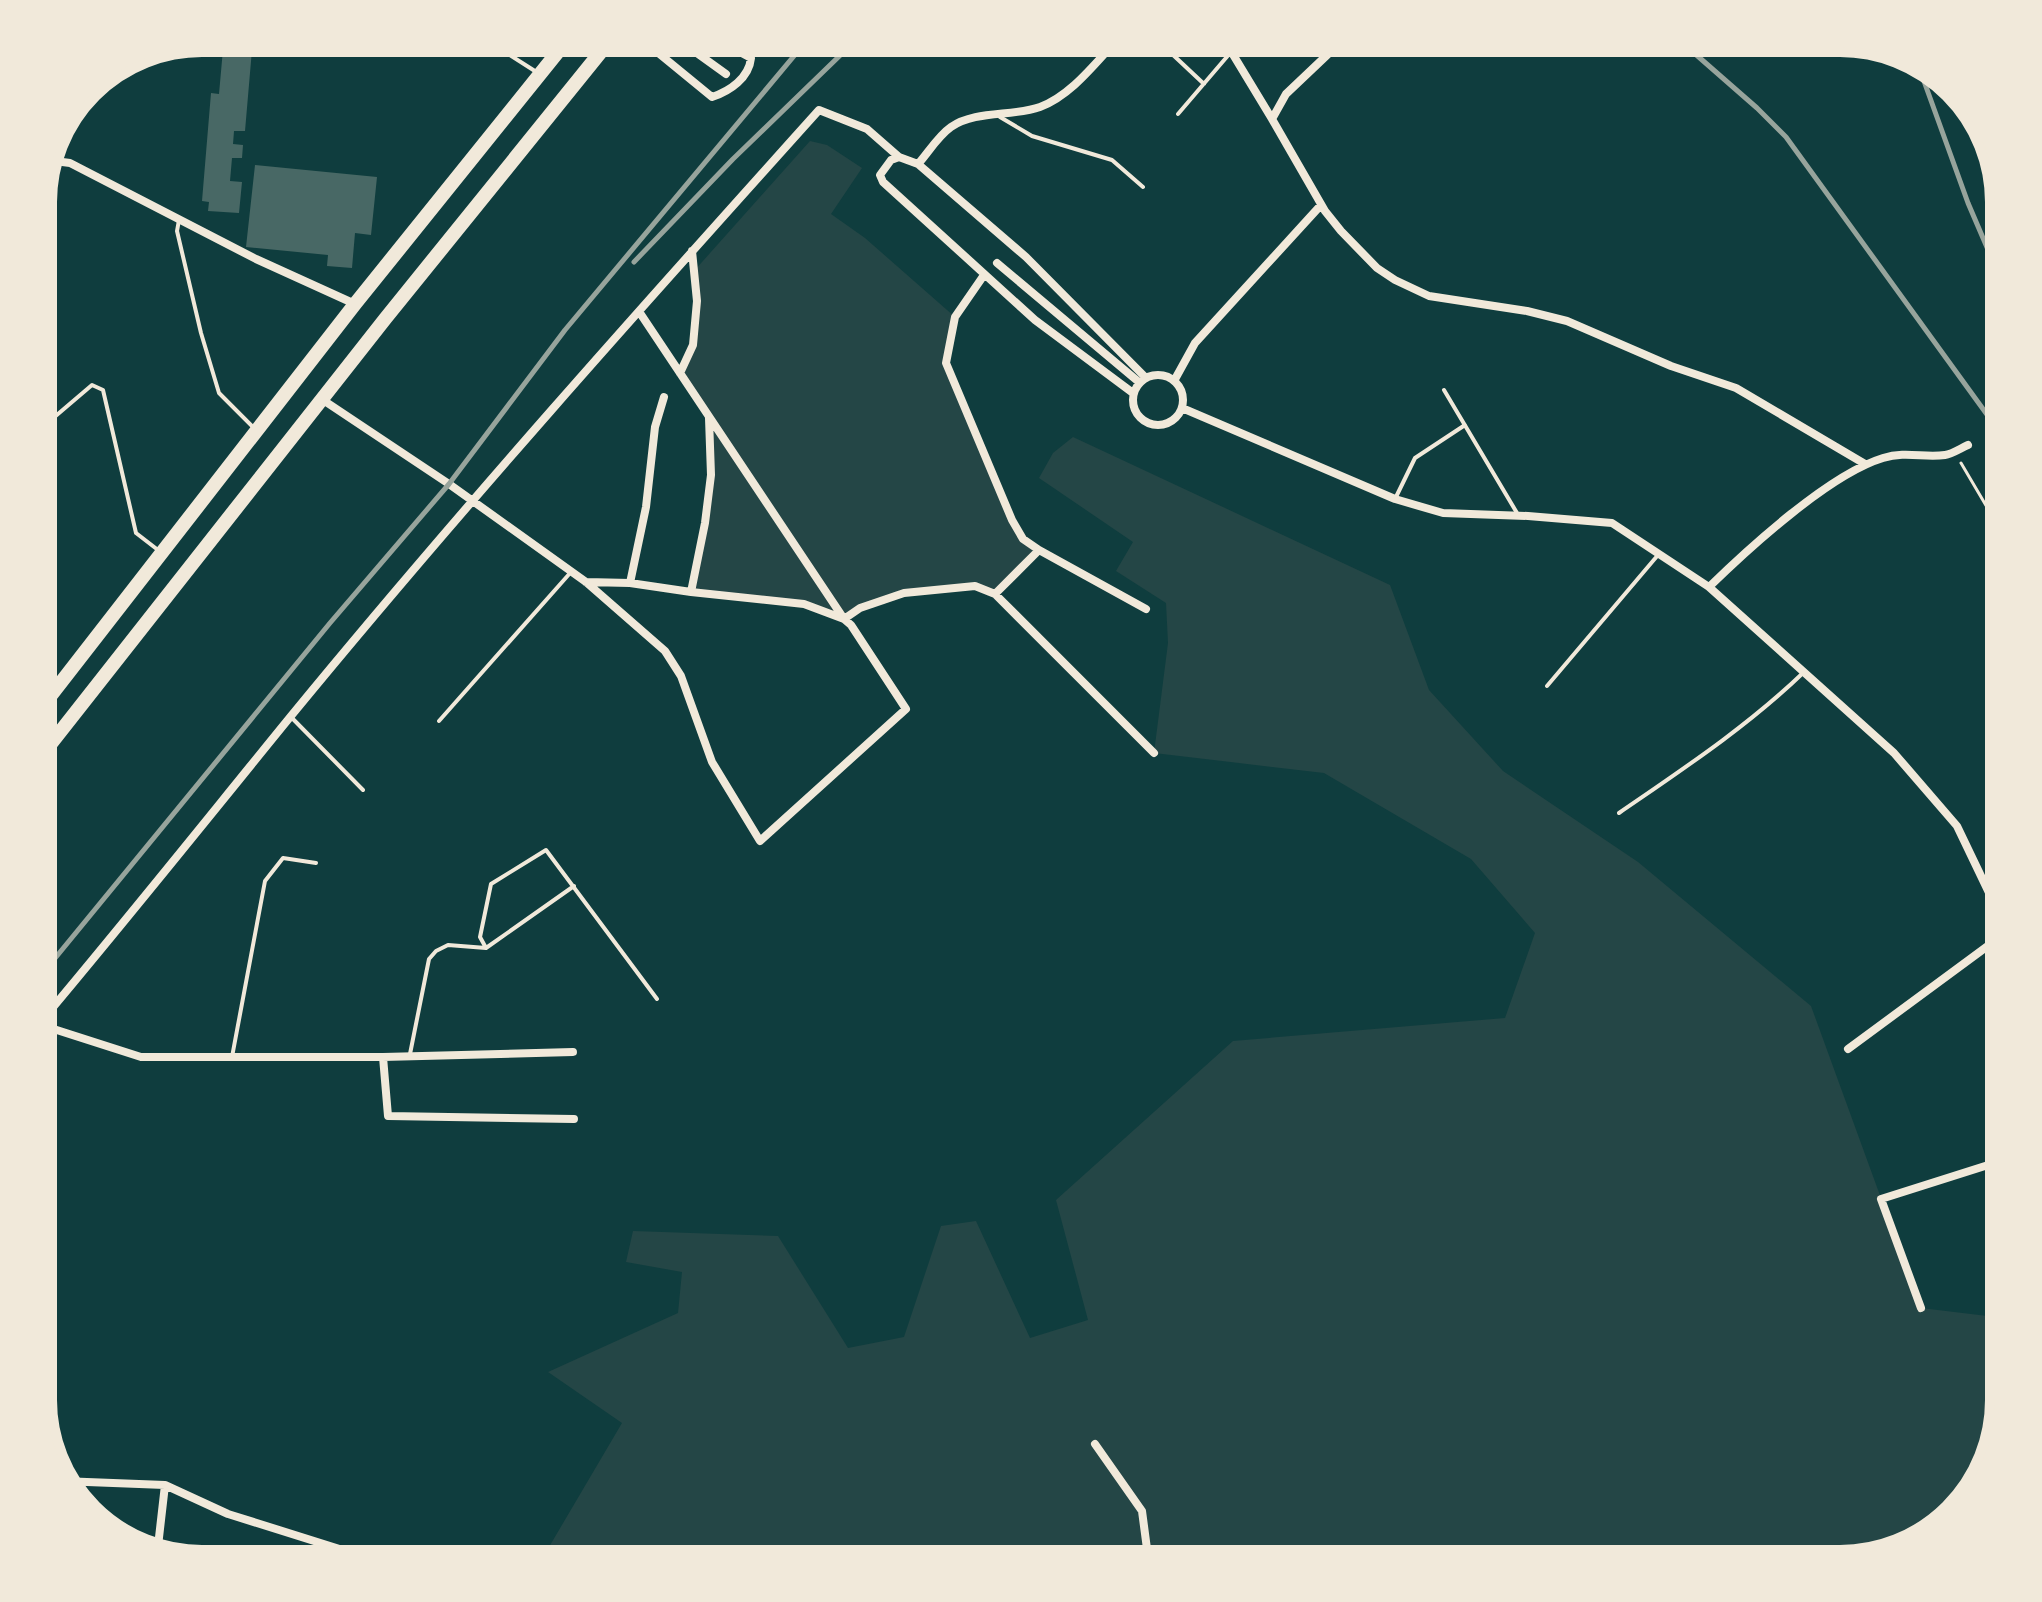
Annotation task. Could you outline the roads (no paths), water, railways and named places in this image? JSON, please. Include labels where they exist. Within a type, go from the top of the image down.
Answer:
[{"type":"main road","points":[[52,694],[355,304],[558,52]]},
{"type":"main road","points":[[52,742],[601,52]]},
{"type":"street","points":[[657,52],[712,97],[729,92],[750,69],[751,58],[740,52]]},
{"type":"street","points":[[695,52],[726,74]]},
{"type":"street","points":[[918,164],[949,128],[967,118],[1040,107],[1056,99],[1105,52]]},
{"type":"street","points":[[1233,52],[1321,205],[1377,268],[1409,288],[1429,296],[1527,311],[1567,321],[1671,366],[1736,388],[1865,464]]},
{"type":"street","points":[[1272,119],[1286,94],[1330,52]]},
{"type":"street","points":[[52,1008],[291,717],[473,502],[819,110],[867,129],[899,157],[918,164],[1026,257],[1143,380]]},
{"type":"street","points":[[899,157],[891,160],[880,175],[883,182],[1035,320],[1133,393]]},
{"type":"street","points":[[58,161],[70,163],[179,220],[355,304]]},
{"type":"street","points":[[1174,381],[1195,343],[1321,205]]},
{"type":"street","points":[[680,373],[693,345],[697,301],[692,251]]},
{"type":"street","points":[[997,263],[1143,380]]},
{"type":"street","points":[[984,275],[955,317],[946,363],[1012,520],[1023,539],[1039,550],[1146,609]]},
{"type":"street","points":[[323,400],[586,582],[656,642],[673,662],[694,707],[712,762],[760,841],[906,709],[640,313]]},
{"type":"street","points":[[1159,375],[1174,381],[1183,395],[1182,408],[1176,418],[1169,423],[1153,425],[1145,422],[1134,410],[1133,393],[1143,380],[1159,375]]},
{"type":"street","points":[[630,583],[646,507],[655,427],[664,397]]},
{"type":"street","points":[[1182,408],[1395,499],[1443,513],[1518,515],[1612,523],[1709,587],[1894,753],[1957,826],[1990,895]]},
{"type":"street","points":[[691,592],[711,475],[709,417]]},
{"type":"street","points":[[1709,587],[1737,560],[1830,485],[1865,464],[1887,456],[1915,453],[1946,455],[1968,445]]},
{"type":"street","points":[[995,594],[1039,550]]},
{"type":"street","points":[[586,582],[630,583],[804,604],[844,619]]},
{"type":"street","points":[[844,619],[860,608],[904,593],[975,586],[995,594],[1154,753]]},
{"type":"street","points":[[1848,1049],[1990,944]]},
{"type":"street","points":[[52,1029],[141,1057],[383,1057],[573,1052]]},
{"type":"street","points":[[383,1057],[388,1116],[574,1119]]},
{"type":"street","points":[[1921,1308],[1881,1199],[1990,1164]]},
{"type":"street","points":[[1095,1444],[1142,1511],[1147,1550]]},
{"type":"street","points":[[76,1482],[165,1485],[228,1514],[343,1550]]},
{"type":"street","points":[[158,1544],[165,1485]]},
{"type":"lane","points":[[505,52],[540,74]]},
{"type":"lane","points":[[1170,52],[1204,84]]},
{"type":"lane","points":[[1178,114],[1230,52]]},
{"type":"lane","points":[[998,115],[1032,136],[1112,160],[1143,187]]},
{"type":"lane","points":[[179,220],[177,231],[219,393],[257,431]]},
{"type":"lane","points":[[52,419],[92,385],[103,390],[136,533],[162,553]]},
{"type":"lane","points":[[1444,390],[1518,515]]},
{"type":"lane","points":[[1395,499],[1415,458],[1465,425]]},
{"type":"lane","points":[[1547,686],[1660,553]]},
{"type":"lane","points":[[439,721],[571,572]]},
{"type":"lane","points":[[1619,813],[1724,739],[1804,672]]},
{"type":"lane","points":[[291,717],[363,790]]},
{"type":"lane","points":[[486,948],[480,937],[491,884],[546,850],[657,999]]},
{"type":"lane","points":[[232,1057],[265,881],[283,858],[316,863]]},
{"type":"lane","points":[[409,1056],[429,959],[436,951],[448,945],[486,948],[574,886]]},
{"type":"railway","points":[[52,962],[330,623],[449,484],[565,330],[797,52]]},
{"type":"railway","points":[[634,262],[733,159],[844,52]]},
{"type":"railway","points":[[1693,52],[1786,137],[1990,419]]},
{"type":"railway","points":[[1922,77],[1990,254]]}]
